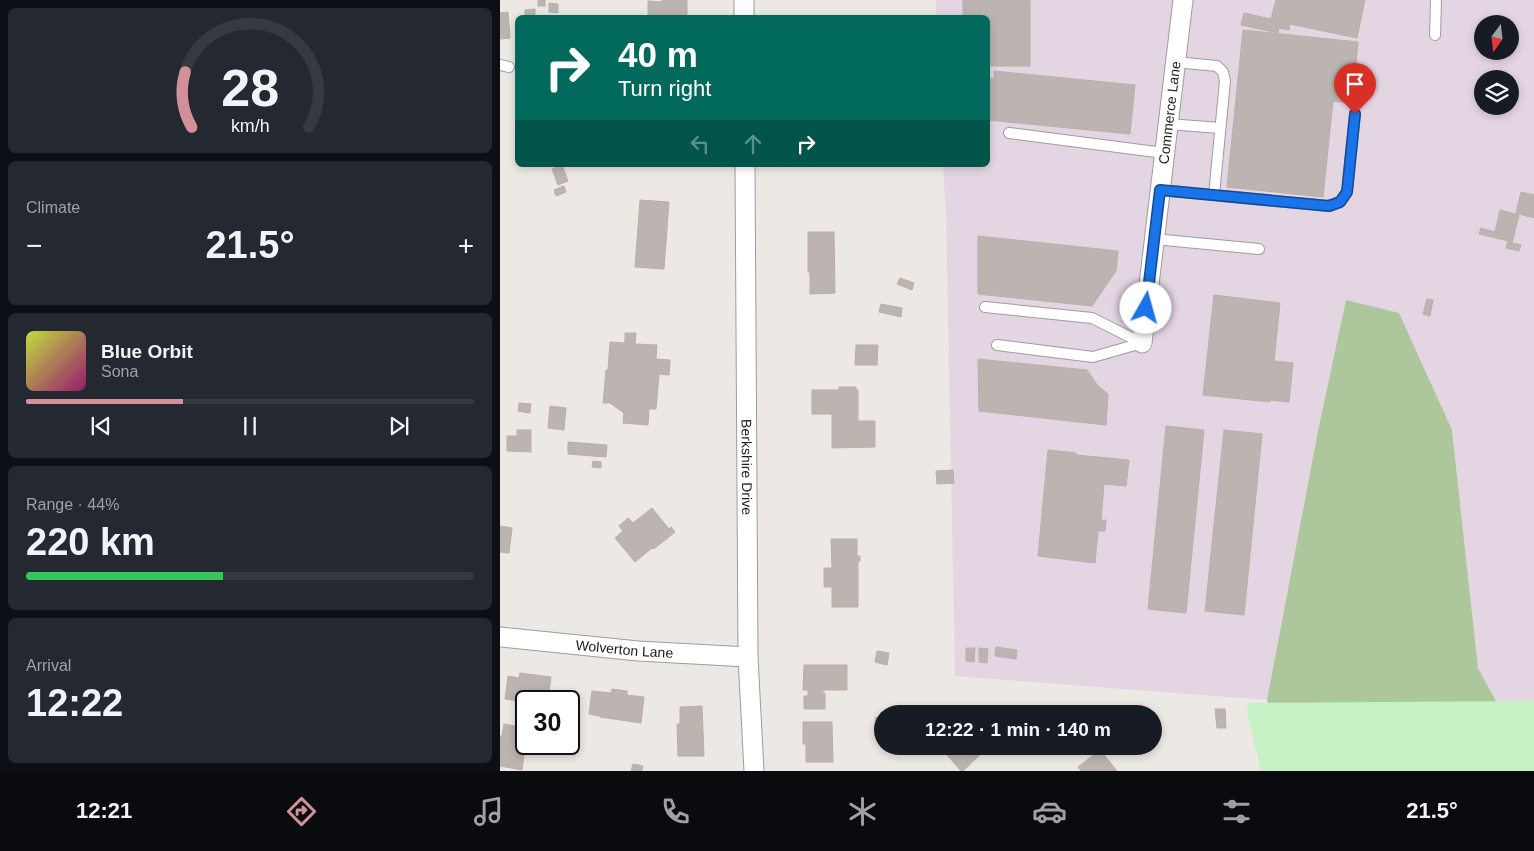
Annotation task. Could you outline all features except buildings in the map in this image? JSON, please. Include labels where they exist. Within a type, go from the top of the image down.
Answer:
[{"type":"street","points":[[744,0],[744,15]]},
{"type":"street","name":"Commerce Lane","points":[[1142,343],[1183,0]]},
{"type":"street","name":"Berkshire Drive","points":[[745,167],[748,657],[754,771]]},
{"type":"street","name":"Wolverton Lane","points":[[500,637],[638,651],[748,657]]},
{"type":"lane","points":[[1434,35],[1436,0]]},
{"type":"lane","points":[[1175,62],[1216,66],[1223,72],[1224,81],[1214,195]]},
{"type":"lane","points":[[1160,190],[1329,206],[1340,202],[1347,192],[1355,114]]},
{"type":"lane","points":[[1168,124],[1220,128]]},
{"type":"lane","points":[[1009,133],[1164,153]]},
{"type":"lane","points":[[1154,239],[1259,249]]},
{"type":"lane","points":[[985,307],[1092,318],[1142,343]]},
{"type":"lane","points":[[997,345],[1093,357],[1142,343]]},
{"type":"shaded area","points":[[936,0],[1534,0],[1534,725],[1510,726],[1478,668],[1452,430],[1346,301],[1318,431],[1267,700],[955,676],[946,214],[943,167],[990,167],[990,15],[936,15]]},
{"type":"green space","points":[[1346,300],[1399,313],[1452,430],[1478,668],[1534,771],[1287,771],[1267,700],[1318,431]]},
{"type":"green space","points":[[1534,701],[1534,771],[1261,771],[1247,712],[1248,703]]},
{"type":"route","points":[[1146,308],[1160,190],[1329,206],[1340,202],[1347,192],[1355,114]]}]
